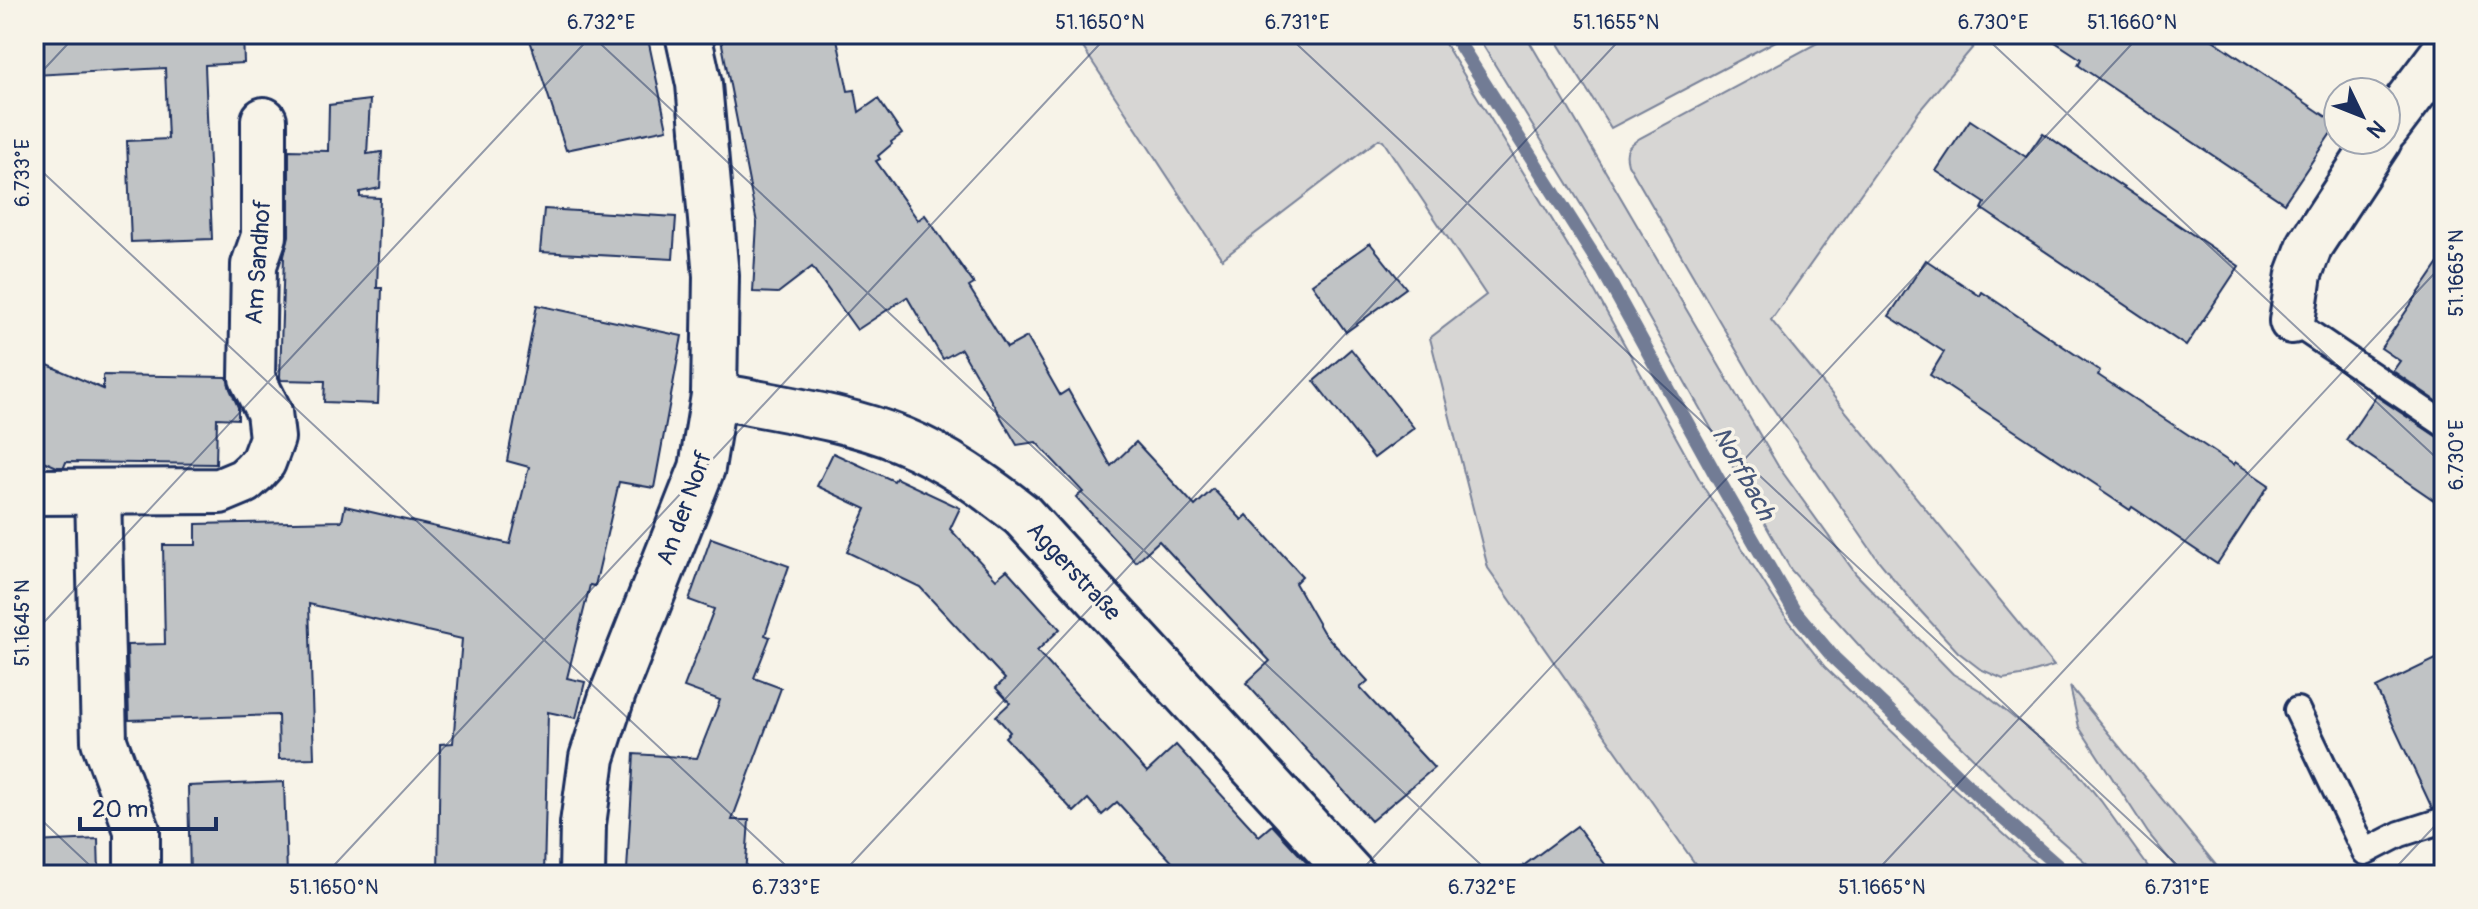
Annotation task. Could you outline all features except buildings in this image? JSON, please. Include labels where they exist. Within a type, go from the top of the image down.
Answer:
[{"type":"street","name":"An der Norf","points":[[582,875],[583,824],[592,758],[613,693],[702,468],[714,395],[716,276],[700,100],[688,34]]},
{"type":"street","points":[[2402,108],[2444,52]]},
{"type":"street","name":"Am Sandhof","points":[[34,492],[220,491],[244,481],[263,462],[269,450],[273,425],[252,378],[254,265],[264,236],[264,120]]},
{"type":"street","points":[[2292,321],[2299,274],[2310,245],[2368,156]]},
{"type":"street","name":"Aggerstraße","points":[[714,395],[857,426],[901,439],[986,486],[1022,515],[1352,875]]},
{"type":"street","points":[[98,493],[104,741],[137,830],[137,875]]},
{"type":"lane","points":[[2292,321],[2444,424]]},
{"type":"lane","points":[[2297,710],[2365,852],[2400,834],[2444,820]]},
{"type":"shaded area","points":[[1074,34],[1439,34],[1587,277],[1706,491],[1783,613],[1825,667],[2049,875],[1703,875],[1488,568],[1430,338],[1486,295],[1383,141],[1379,139],[1222,259]]},
{"type":"shaded area","points":[[1476,34],[1525,34],[1778,466],[1856,574],[1953,674],[1981,691],[2070,763],[2154,875],[2100,875],[2024,808],[1865,652],[1791,570],[1628,281]]},
{"type":"shaded area","points":[[1552,34],[1789,34],[1611,128]]},
{"type":"shaded area","points":[[1834,34],[1984,34],[1920,110],[1771,320],[2054,666],[2003,679],[1980,669],[1958,652],[1916,606],[1878,560],[1756,384],[1628,164],[1626,155],[1632,143]]},
{"type":"shaded area","points":[[2070,686],[2224,875],[2182,875],[2148,833],[2079,727]]},
{"type":"waterway","name":"Norfbach","points":[[1453,34],[1604,272],[1793,609],[1834,658],[1988,805],[2068,875]]}]
